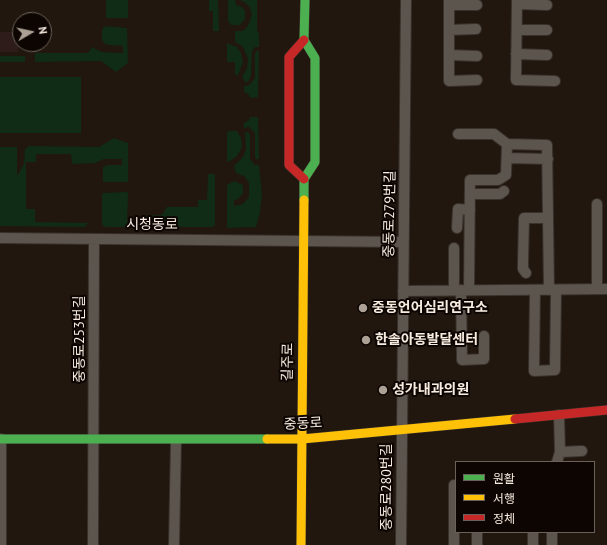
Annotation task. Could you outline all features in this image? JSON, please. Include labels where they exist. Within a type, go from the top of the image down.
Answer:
[{"type":"street","points":[[304,40],[289,57],[289,165],[304,179],[315,162],[315,58],[304,40],[305,0]]},
{"type":"street","name":"중동로279번길","points":[[402,429],[406,0]]},
{"type":"street","points":[[477,5],[449,2],[449,81],[477,80]]},
{"type":"street","points":[[547,5],[517,2],[516,80],[556,80]]},
{"type":"street","points":[[449,30],[476,30]]},
{"type":"street","points":[[517,30],[547,30]]},
{"type":"street","points":[[516,54],[547,55]]},
{"type":"street","points":[[449,56],[477,56]]},
{"type":"street","points":[[458,134],[494,134],[508,144],[547,145],[548,218],[555,370],[534,371],[535,290]]},
{"type":"street","points":[[484,336],[484,359],[462,360],[461,290],[470,210],[470,180],[498,180],[506,175],[508,144]]},
{"type":"street","points":[[507,158],[548,159]]},
{"type":"street","name":"길주로","points":[[301,545],[304,179]]},
{"type":"street","points":[[470,194],[500,194],[504,191]]},
{"type":"street","points":[[403,290],[602,289],[597,204]]},
{"type":"street","points":[[456,228],[458,209],[470,210]]},
{"type":"street","points":[[526,273],[523,269],[522,263],[524,218],[548,218]]},
{"type":"street","name":"시청동로","points":[[0,238],[403,242]]},
{"type":"street","name":"중동로253번길","points":[[93,545],[94,239]]},
{"type":"street","points":[[454,248],[461,290]]},
{"type":"street","name":"중동로","points":[[1,439],[302,439],[607,410]]},
{"type":"street","points":[[557,461],[560,452],[559,414]]},
{"type":"street","name":"중동로280번길","points":[[401,545],[402,429]]},
{"type":"street","points":[[1,439],[1,545]]},
{"type":"street","points":[[174,545],[176,440]]},
{"type":"street","points":[[560,452],[582,451]]},
{"type":"street","points":[[454,545],[455,485]]},
{"type":"street","points":[[477,533],[477,545]]},
{"type":"street","points":[[533,533],[533,545]]},
{"type":"street","points":[[552,533],[552,545]]},
{"type":"shaded area","points":[[0,32],[12,32],[12,52],[0,52]]},
{"type":"green space","points":[[106,0],[128,0],[128,18],[106,18]]},
{"type":"green space","points":[[209,0],[218,0],[219,31],[213,31],[213,11],[209,11]]},
{"type":"green space","points":[[228,0],[235,0],[236,5],[242,7],[245,11],[245,19],[240,25],[231,25],[228,21]]},
{"type":"green space","points":[[240,0],[257,0],[257,30],[259,34],[259,47],[255,47],[252,51],[251,76],[248,82],[245,82],[242,77],[247,68],[248,59],[241,45],[236,43],[235,31],[243,31],[247,27],[252,14],[249,6]]},
{"type":"green space","points":[[105,26],[127,28],[128,63],[116,72],[101,61],[35,62],[35,53],[88,53],[92,47],[101,52],[123,53],[123,46],[105,44],[102,40],[102,30]]},
{"type":"green space","points":[[227,43],[237,47],[241,53],[243,62],[238,75],[235,75],[235,62],[227,62]]},
{"type":"green space","points":[[259,51],[258,97],[251,98],[244,92],[244,86],[249,85],[255,78],[255,53]]},
{"type":"green space","points":[[0,56],[25,56],[25,62],[0,62]]},
{"type":"green space","points":[[0,77],[81,77],[81,133],[0,133]]},
{"type":"green space","points":[[250,117],[258,117],[259,159],[256,159],[255,157],[255,133],[249,127],[244,128],[244,123],[249,120]]},
{"type":"green space","points":[[229,131],[237,131],[241,138],[242,147],[237,156],[227,162],[227,133]]},
{"type":"green space","points":[[245,132],[248,132],[250,135],[250,159],[255,165],[259,165],[262,195],[260,212],[256,227],[227,228],[227,185],[234,181],[243,185],[243,193],[238,199],[234,200],[234,206],[243,204],[249,197],[249,183],[244,176],[236,173],[234,166],[243,157],[246,149]]},
{"type":"green space","points":[[114,138],[128,143],[128,182],[103,182],[103,167],[107,165],[122,165],[122,159],[104,159],[95,163],[72,164],[71,154],[36,154],[36,162],[26,162],[26,209],[35,209],[35,222],[88,223],[85,227],[0,226],[0,147],[17,147],[17,176],[24,164],[25,149],[29,146],[99,147]]},
{"type":"green space","points":[[208,174],[215,174],[215,226],[142,227],[142,216],[162,215],[167,207],[198,207],[198,200],[207,200]]},
{"type":"green space","points":[[128,192],[127,227],[105,227],[102,224],[103,193]]},
{"type":"traffic: fast","points":[[304,200],[304,179],[315,162],[315,58],[304,40],[305,0]]},
{"type":"traffic: fast","points":[[0,439],[267,439]]},
{"type":"traffic: slow","points":[[301,545],[304,200]]},
{"type":"traffic: slow","points":[[267,439],[302,439],[515,419]]},
{"type":"traffic: jam","points":[[304,40],[289,57],[289,165],[304,179]]},
{"type":"traffic: jam","points":[[515,419],[607,410]]},
{"type":"place","name":"중동언어심리연구소","points":[[363,308]]},
{"type":"place","name":"한솔아동발달센터","points":[[366,340]]},
{"type":"place","name":"성가내과의원","points":[[383,390]]}]
